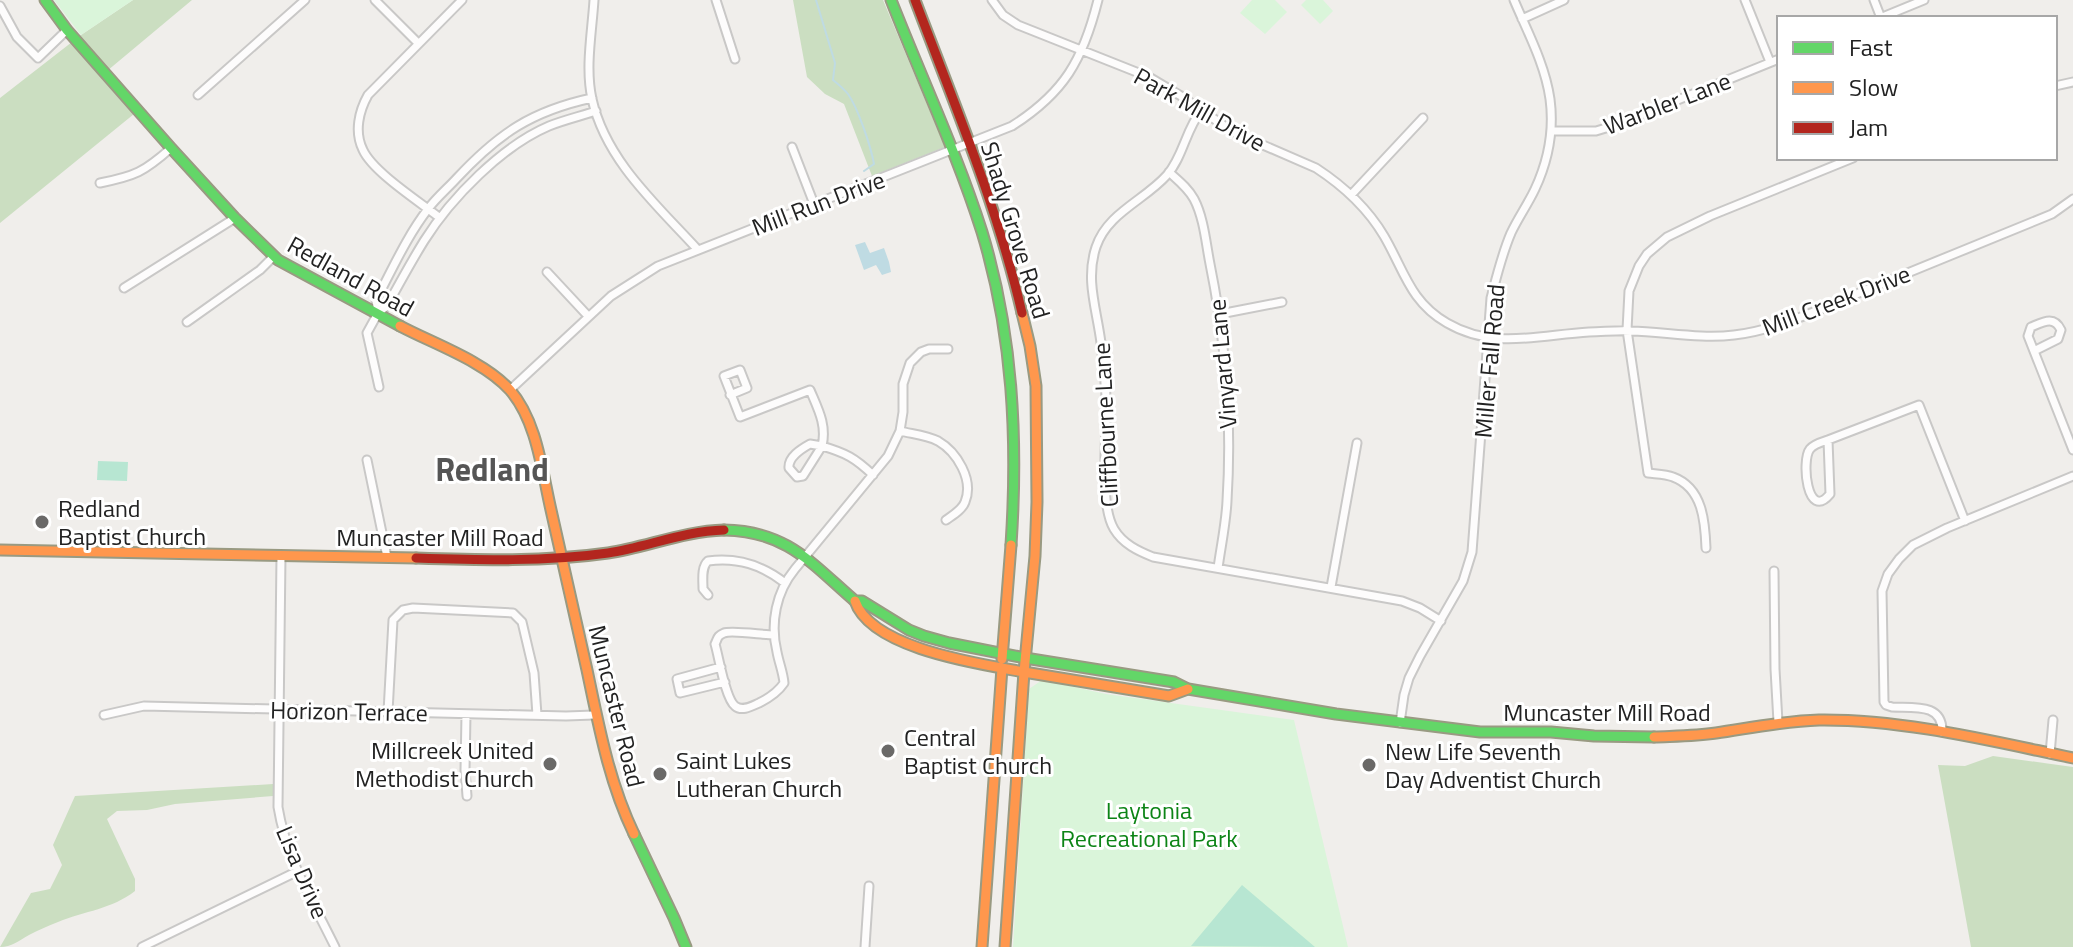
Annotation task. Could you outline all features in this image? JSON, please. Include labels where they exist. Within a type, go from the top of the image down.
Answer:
[{"type":"main road","name":"Redland Road","points":[[45,0],[67,30],[171,148],[273,257],[309,279],[487,369],[510,390],[533,436],[562,558]]},
{"type":"main road","name":"Shady Grove Road","points":[[891,0],[977,217],[992,274],[1012,384],[1014,512],[982,947]]},
{"type":"main road","name":"Shady Grove Road","points":[[915,0],[994,210],[1013,273],[1036,386],[1035,556],[1005,947]]},
{"type":"main road","name":"Muncaster Mill Road","points":[[0,550],[492,560],[562,558],[614,551],[694,533],[744,530],[785,543],[855,601],[861,616],[899,641],[922,650],[1002,668],[1169,696],[1188,689]]},
{"type":"main road","name":"Muncaster Road","points":[[562,558],[594,715],[618,797],[686,947]]},
{"type":"main road","name":"Muncaster Mill Road","points":[[855,601],[862,601],[909,630],[949,643],[1174,682],[1188,689],[1400,723],[1480,732],[1646,737],[1712,734],[1778,722],[1821,720],[1880,723],[2073,758]]},
{"type":"street","points":[[198,95],[305,0]]},
{"type":"street","points":[[375,0],[418,43]]},
{"type":"street","points":[[440,218],[372,163],[363,152],[358,124],[368,95],[462,0]]},
{"type":"street","points":[[594,0],[590,69],[592,98],[602,128],[624,167],[698,250]]},
{"type":"street","points":[[716,0],[735,59]]},
{"type":"street","name":"Park Mill Drive","points":[[992,0],[1003,15],[1018,25],[1149,77],[1233,132],[1316,168],[1351,195],[1384,236],[1406,283],[1422,304],[1448,324],[1489,339]]},
{"type":"street","name":"Mill Run Drive","points":[[510,390],[588,316],[638,278],[672,260],[1012,126],[1034,112],[1063,84],[1081,51],[1098,0]]},
{"type":"street","name":"Miller Fall Road","points":[[1400,723],[1409,678],[1463,581],[1472,552],[1491,298],[1512,231],[1546,161],[1551,131],[1548,88],[1514,0]]},
{"type":"street","points":[[1522,19],[1564,0]]},
{"type":"street","points":[[1745,0],[1770,62]]},
{"type":"street","points":[[1886,16],[1924,0]]},
{"type":"street","points":[[0,6],[17,37],[38,58],[67,30]]},
{"type":"street","name":"Warbler Lane","points":[[1551,131],[1596,131],[1616,125],[1777,60]]},
{"type":"street","points":[[378,313],[376,300],[428,209],[479,155],[514,127],[559,107],[592,98]]},
{"type":"street","points":[[379,387],[367,333],[378,313],[387,306],[440,218],[479,175],[524,139],[548,127],[596,111]]},
{"type":"street","name":"Cliffbourne Lane","points":[[1201,111],[1169,172],[1148,194],[1116,216],[1102,232],[1091,265],[1090,279],[1101,342],[1106,399],[1106,506],[1115,530],[1127,544],[1153,557],[1402,601],[1441,621]]},
{"type":"street","points":[[1351,195],[1423,118]]},
{"type":"street","points":[[792,147],[814,204]]},
{"type":"street","points":[[100,183],[128,177],[149,168],[171,148]]},
{"type":"street","points":[[1706,548],[1705,520],[1690,488],[1672,476],[1648,473],[1627,330],[1629,291],[1647,254],[1667,237],[1710,216],[1848,160]]},
{"type":"street","name":"Vinyard Lane","points":[[1169,172],[1186,187],[1195,202],[1220,314],[1229,402],[1229,441],[1227,505],[1218,568]]},
{"type":"street","name":"Mill Creek Drive","points":[[1489,339],[1627,330],[1715,336],[1768,328],[2052,214],[2073,199]]},
{"type":"street","points":[[124,288],[235,218]]},
{"type":"street","points":[[187,322],[260,270],[273,257]]},
{"type":"street","points":[[547,272],[588,316]]},
{"type":"street","points":[[1220,314],[1282,302]]},
{"type":"street","points":[[2034,351],[2058,339],[2061,330],[2058,323],[2050,320],[2031,327],[2028,336],[2073,450]]},
{"type":"street","points":[[774,635],[732,632],[718,637],[715,644],[729,699],[735,707],[742,709],[763,701],[779,691],[784,683],[774,635],[777,601],[785,583],[888,456],[900,431],[903,384],[910,363],[929,349],[948,349]]},
{"type":"street","points":[[730,395],[740,417],[810,390],[825,435],[822,446],[803,476],[794,474],[788,465],[790,461],[810,444],[822,446],[843,452],[855,458],[873,475]]},
{"type":"street","points":[[1828,440],[1830,494],[1821,501],[1813,499],[1808,493],[1806,457],[1811,449],[1828,440],[1919,405],[1965,521]]},
{"type":"street","points":[[900,431],[938,441],[956,457],[965,475],[966,499],[963,506],[946,520]]},
{"type":"street","points":[[1331,587],[1357,443]]},
{"type":"street","points":[[367,460],[387,557]]},
{"type":"street","points":[[1942,732],[1943,723],[1934,711],[1892,707],[1884,702],[1882,591],[1888,574],[1913,545],[2073,476]]},
{"type":"street","name":"Lisa Drive","points":[[281,556],[278,807],[282,830],[298,871],[335,947]]},
{"type":"street","points":[[708,595],[703,589],[703,570],[708,561],[754,564],[785,583]]},
{"type":"street","points":[[1774,571],[1778,722]]},
{"type":"street","points":[[388,712],[393,620],[403,610],[413,608],[513,613],[522,622],[534,673],[537,715]]},
{"type":"street","points":[[721,667],[677,679],[680,693],[725,682]]},
{"type":"street","name":"Horizon Terrace","points":[[104,715],[144,706],[594,715]]},
{"type":"street","points":[[466,714],[467,796]]},
{"type":"street","points":[[2050,754],[2053,720]]},
{"type":"street","points":[[142,947],[298,871]]},
{"type":"street","points":[[865,947],[869,886]]},
{"type":"green space","points":[[54,0],[133,0],[81,35]]},
{"type":"green space","points":[[133,0],[192,0],[101,76],[134,114],[0,223],[0,98],[81,35]]},
{"type":"green space","points":[[793,0],[883,0],[945,147],[872,176],[844,104],[825,94],[807,77]]},
{"type":"green space","points":[[1252,0],[1275,0],[1287,12],[1265,34],[1240,13]]},
{"type":"green space","points":[[1306,0],[1323,0],[1333,11],[1320,24],[1301,5]]},
{"type":"green space","points":[[98,461],[128,462],[127,481],[97,480]]},
{"type":"green space","name":"Laytonia Recreational Park","points":[[1042,680],[1106,694],[1294,720],[1348,947],[1013,947],[1029,689]]},
{"type":"green space","points":[[1993,756],[2073,767],[2073,947],[1971,947],[1938,765],[1965,766]]},
{"type":"green space","points":[[273,784],[273,796],[117,811],[107,819],[135,879],[135,891],[108,906],[58,922],[12,945],[0,947],[31,893],[50,889],[62,865],[53,845],[75,796]]},
{"type":"green space","points":[[1242,885],[1315,947],[1191,946]]},
{"type":"water","points":[[865,242],[870,253],[884,248],[891,272],[882,275],[876,265],[864,270],[855,245]]},
{"type":"waterway","points":[[816,0],[835,63],[833,80],[852,100],[870,148],[874,164],[864,171]]},
{"type":"traffic: fast","points":[[45,0],[67,30],[171,148],[278,260],[400,326]]},
{"type":"traffic: fast","points":[[891,0],[961,173],[982,232],[1001,309],[1013,426],[1011,545]]},
{"type":"traffic: fast","points":[[724,530],[765,536],[782,543],[811,562],[855,601],[862,601],[909,630],[949,643],[1025,658]]},
{"type":"traffic: fast","points":[[1025,658],[1174,682],[1188,689],[1336,714],[1480,732],[1654,737]]},
{"type":"traffic: fast","points":[[634,834],[686,947]]},
{"type":"traffic: slow","points":[[855,601],[865,618],[904,642],[956,659],[1024,672],[1037,502],[1036,386],[1022,313]]},
{"type":"traffic: slow","points":[[400,326],[487,370],[510,390],[527,416],[541,463],[606,754],[634,834]]},
{"type":"traffic: slow","points":[[1002,659],[1011,545]]},
{"type":"traffic: slow","points":[[0,550],[416,558]]},
{"type":"traffic: slow","points":[[982,947],[1002,668]]},
{"type":"traffic: slow","points":[[1005,947],[1024,672],[1169,696],[1188,689]]},
{"type":"traffic: slow","points":[[1654,737],[1708,734],[1780,723],[1851,721],[1947,732],[2073,758]]},
{"type":"traffic: jam","points":[[915,0],[987,194],[1022,313]]},
{"type":"traffic: jam","points":[[416,558],[512,560],[584,556],[694,533],[724,530]]},
{"type":"place","name":"Redland Baptist Church","points":[[42,522]]},
{"type":"place","name":"Central Baptist Church","points":[[888,751]]},
{"type":"place","name":"Millcreek United Methodist Church","points":[[550,764]]},
{"type":"place","name":"New Life Seventh Day Adventist Church","points":[[1369,765]]},
{"type":"place","name":"Saint Lukes Lutheran Church","points":[[660,774]]},
{"type":"district","name":"Redland","points":[[492,469]]}]
